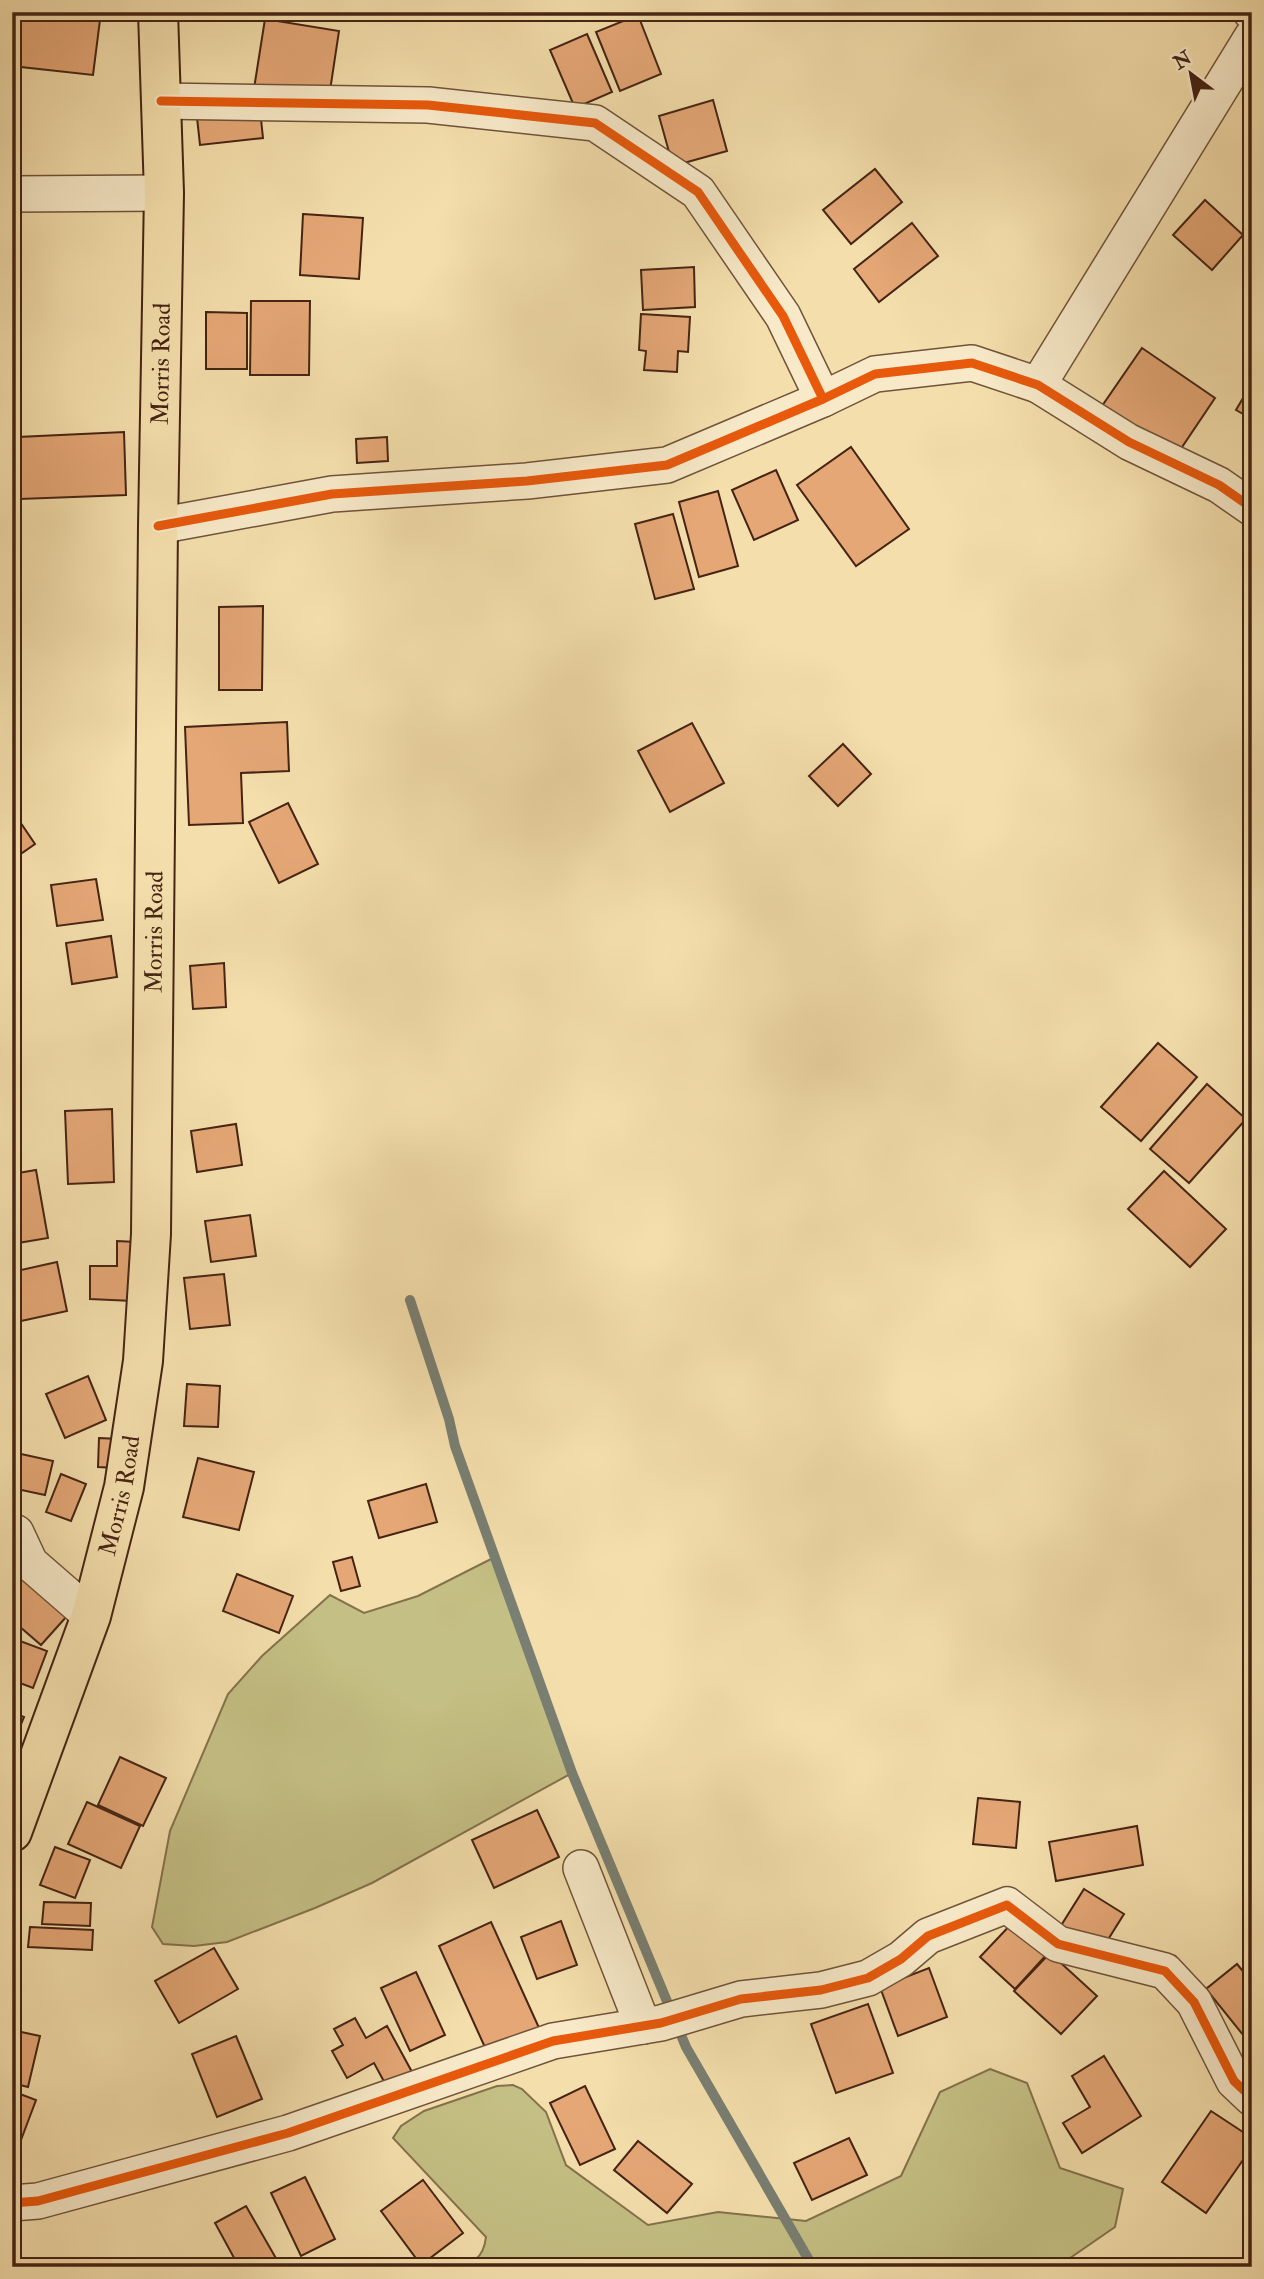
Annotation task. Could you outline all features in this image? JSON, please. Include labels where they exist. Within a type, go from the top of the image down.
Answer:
[{"type":"main road","name":"Morris Road","points":[[12,1832],[90,1616],[124,1487],[143,1361],[151,1234],[164,193],[158,12]]},
{"type":"street","points":[[1038,385],[1252,37]]},
{"type":"street","points":[[161,102],[428,105],[595,123],[698,192],[783,316],[823,399]]},
{"type":"street","points":[[12,194],[164,193]]},
{"type":"street","points":[[158,526],[332,494],[527,481],[667,465],[875,374],[972,363],[1038,385],[1129,442],[1219,485],[1252,508]]},
{"type":"street","points":[[12,1531],[30,1563],[90,1616]]},
{"type":"street","points":[[581,1868],[652,2025]]},
{"type":"street","points":[[12,2203],[37,2201],[288,2133],[553,2041],[652,2025],[741,1999],[821,1990],[868,1978],[901,1959],[928,1936],[1007,1905],[1058,1944],[1166,1971],[1194,2001],[1234,2081],[1252,2098]]},
{"type":"shaded area","points":[[495,1557],[572,1773],[372,1883],[315,1908],[227,1942],[194,1946],[163,1944],[152,1927],[170,1831],[228,1694],[262,1656],[330,1595],[364,1613],[418,1596]]},
{"type":"shaded area","points":[[990,2069],[1027,2083],[1060,2168],[1123,2189],[1115,2227],[1057,2267],[448,2267],[475,2260],[482,2252],[486,2237],[393,2138],[401,2126],[424,2111],[497,2086],[513,2085],[522,2089],[546,2112],[566,2165],[648,2225],[718,2212],[806,2221],[901,2176],[940,2092]]},
{"type":"building","points":[[12,12],[101,12],[93,75],[12,66]]},
{"type":"building","points":[[638,15],[661,74],[620,91],[596,32]]},
{"type":"building","points":[[265,19],[339,31],[328,104],[253,95]]},
{"type":"building","points":[[587,34],[612,92],[575,108],[550,50]]},
{"type":"building","points":[[259,100],[263,138],[200,145],[196,108]]},
{"type":"building","points":[[713,100],[727,151],[673,166],[659,116]]},
{"type":"building","points":[[875,169],[902,202],[851,244],[823,210]]},
{"type":"building","points":[[1205,200],[1243,235],[1212,270],[1173,235]]},
{"type":"building","points":[[303,214],[363,218],[359,279],[300,275]]},
{"type":"building","points":[[912,223],[938,256],[879,302],[854,269]]},
{"type":"building","points":[[694,267],[695,307],[643,310],[641,270]]},
{"type":"building","points":[[251,301],[310,301],[309,375],[250,375]]},
{"type":"building","points":[[206,312],[247,313],[247,369],[206,369]]},
{"type":"building","points":[[641,314],[690,317],[688,352],[678,351],[677,372],[644,370],[646,351],[639,350]]},
{"type":"building","points":[[1142,348],[1215,398],[1176,456],[1102,406]]},
{"type":"building","points":[[1252,383],[1252,419],[1236,410]]},
{"type":"building","points":[[124,432],[126,495],[20,499],[18,437]]},
{"type":"building","points":[[387,437],[388,461],[357,463],[356,439]]},
{"type":"building","points":[[851,447],[909,529],[856,566],[797,485]]},
{"type":"building","points":[[776,470],[798,520],[754,540],[732,490]]},
{"type":"building","points":[[718,491],[738,566],[699,577],[679,502]]},
{"type":"building","points":[[673,514],[694,589],[655,599],[635,524]]},
{"type":"building","points":[[263,606],[262,690],[219,690],[219,607]]},
{"type":"building","points":[[287,722],[289,771],[241,773],[243,823],[189,825],[185,727]]},
{"type":"building","points":[[692,723],[724,783],[670,812],[638,751]]},
{"type":"building","points":[[843,744],[871,774],[838,806],[809,776]]},
{"type":"building","points":[[288,803],[318,864],[279,883],[249,822]]},
{"type":"building","points":[[12,810],[35,844],[12,860]]},
{"type":"building","points":[[96,879],[103,920],[57,926],[51,885]]},
{"type":"building","points":[[111,936],[117,977],[72,984],[66,943]]},
{"type":"building","points":[[224,963],[226,1007],[193,1009],[190,966]]},
{"type":"building","points":[[1158,1043],[1197,1077],[1141,1141],[1101,1107]]},
{"type":"building","points":[[1207,1084],[1246,1119],[1189,1183],[1150,1149]]},
{"type":"building","points":[[112,1109],[114,1182],[68,1184],[65,1111]]},
{"type":"building","points":[[236,1124],[242,1165],[197,1172],[191,1131]]},
{"type":"building","points":[[36,1170],[48,1238],[12,1244],[12,1174]]},
{"type":"building","points":[[1164,1171],[1226,1229],[1190,1267],[1128,1209]]},
{"type":"building","points":[[250,1215],[256,1256],[211,1262],[205,1221]]},
{"type":"building","points":[[117,1241],[136,1242],[133,1301],[90,1299],[90,1266],[117,1266]]},
{"type":"building","points":[[57,1262],[67,1311],[12,1323],[12,1272]]},
{"type":"building","points":[[224,1274],[230,1325],[190,1329],[184,1278]]},
{"type":"building","points":[[88,1376],[106,1420],[65,1438],[46,1394]]},
{"type":"building","points":[[187,1384],[220,1386],[218,1427],[184,1426]]},
{"type":"building","points":[[99,1438],[119,1439],[117,1468],[98,1467]]},
{"type":"building","points":[[12,1452],[53,1461],[45,1495],[12,1488]]},
{"type":"building","points":[[198,1458],[254,1472],[239,1530],[183,1517]]},
{"type":"building","points":[[61,1474],[86,1484],[71,1521],[46,1512]]},
{"type":"building","points":[[426,1484],[437,1522],[379,1538],[368,1501]]},
{"type":"building","points":[[352,1557],[360,1586],[341,1591],[333,1562]]},
{"type":"building","points":[[237,1574],[293,1596],[279,1633],[223,1611]]},
{"type":"building","points":[[22,1576],[67,1616],[41,1645],[12,1620],[12,1586]]},
{"type":"building","points":[[12,1638],[47,1651],[33,1688],[12,1680]]},
{"type":"building","points":[[12,1712],[24,1717],[12,1746]]},
{"type":"building","points":[[120,1757],[166,1778],[143,1826],[98,1805]]},
{"type":"building","points":[[978,1798],[1020,1802],[1016,1848],[973,1844]]},
{"type":"building","points":[[87,1802],[140,1826],[121,1868],[68,1844]]},
{"type":"building","points":[[537,1810],[559,1857],[494,1888],[472,1840]]},
{"type":"building","points":[[1137,1826],[1143,1865],[1056,1881],[1049,1842]]},
{"type":"building","points":[[55,1847],[90,1860],[75,1898],[40,1885]]},
{"type":"building","points":[[1084,1889],[1124,1914],[1097,1957],[1057,1932]]},
{"type":"building","points":[[44,1902],[91,1903],[90,1926],[42,1924]]},
{"type":"building","points":[[1015,1920],[1049,1952],[1015,1989],[980,1957]]},
{"type":"building","points":[[561,1921],[577,1965],[537,1979],[521,1937]]},
{"type":"building","points":[[491,1922],[540,2030],[488,2054],[439,1946]]},
{"type":"building","points":[[30,1927],[93,1930],[92,1950],[28,1947]]},
{"type":"building","points":[[214,1948],[238,1989],[179,2023],[155,1981]]},
{"type":"building","points":[[1050,1953],[1097,1996],[1061,2034],[1014,1991]]},
{"type":"building","points":[[1237,1964],[1252,1982],[1252,2046],[1206,1989]]},
{"type":"building","points":[[929,1968],[947,2017],[898,2036],[880,1987]]},
{"type":"building","points":[[416,1972],[445,2035],[410,2051],[381,1988]]},
{"type":"building","points":[[868,2004],[893,2073],[836,2093],[811,2024]]},
{"type":"building","points":[[355,2018],[366,2038],[387,2026],[412,2072],[387,2087],[374,2063],[347,2078],[332,2051],[343,2045],[334,2029]]},
{"type":"building","points":[[12,2030],[40,2036],[28,2087],[12,2083]]},
{"type":"building","points":[[236,2036],[262,2099],[217,2117],[192,2054]]},
{"type":"building","points":[[1104,2056],[1141,2116],[1082,2153],[1063,2123],[1090,2107],[1072,2076]]},
{"type":"building","points":[[585,2086],[615,2149],[580,2165],[550,2103]]},
{"type":"building","points":[[20,2094],[36,2100],[21,2140],[12,2136],[12,2104],[15,2105]]},
{"type":"building","points":[[1211,2111],[1252,2138],[1252,2147],[1206,2213],[1162,2182]]},
{"type":"building","points":[[849,2138],[867,2175],[812,2200],[794,2163]]},
{"type":"building","points":[[638,2141],[692,2184],[667,2213],[614,2170]]},
{"type":"building","points":[[305,2177],[335,2239],[301,2256],[271,2193]]},
{"type":"building","points":[[423,2180],[463,2233],[421,2265],[381,2211]]},
{"type":"building","points":[[246,2206],[281,2267],[239,2267],[215,2223]]},
{"type":"waterway","points":[[410,1300],[449,1419],[455,1446],[572,1773],[686,2047],[813,2267]]},
{"type":"cycle path","points":[[161,101],[428,105],[595,123],[698,192],[783,316],[823,399]]},
{"type":"cycle path","points":[[158,526],[332,494],[527,481],[667,465],[875,374],[972,363],[1038,385],[1129,442],[1219,485],[1252,508]]},
{"type":"cycle path","points":[[12,2203],[38,2201],[288,2133],[553,2041],[661,2023],[741,1999],[821,1990],[868,1978],[901,1959],[928,1936],[1007,1905],[1058,1944],[1165,1971],[1194,2002],[1234,2081],[1252,2098]]}]
